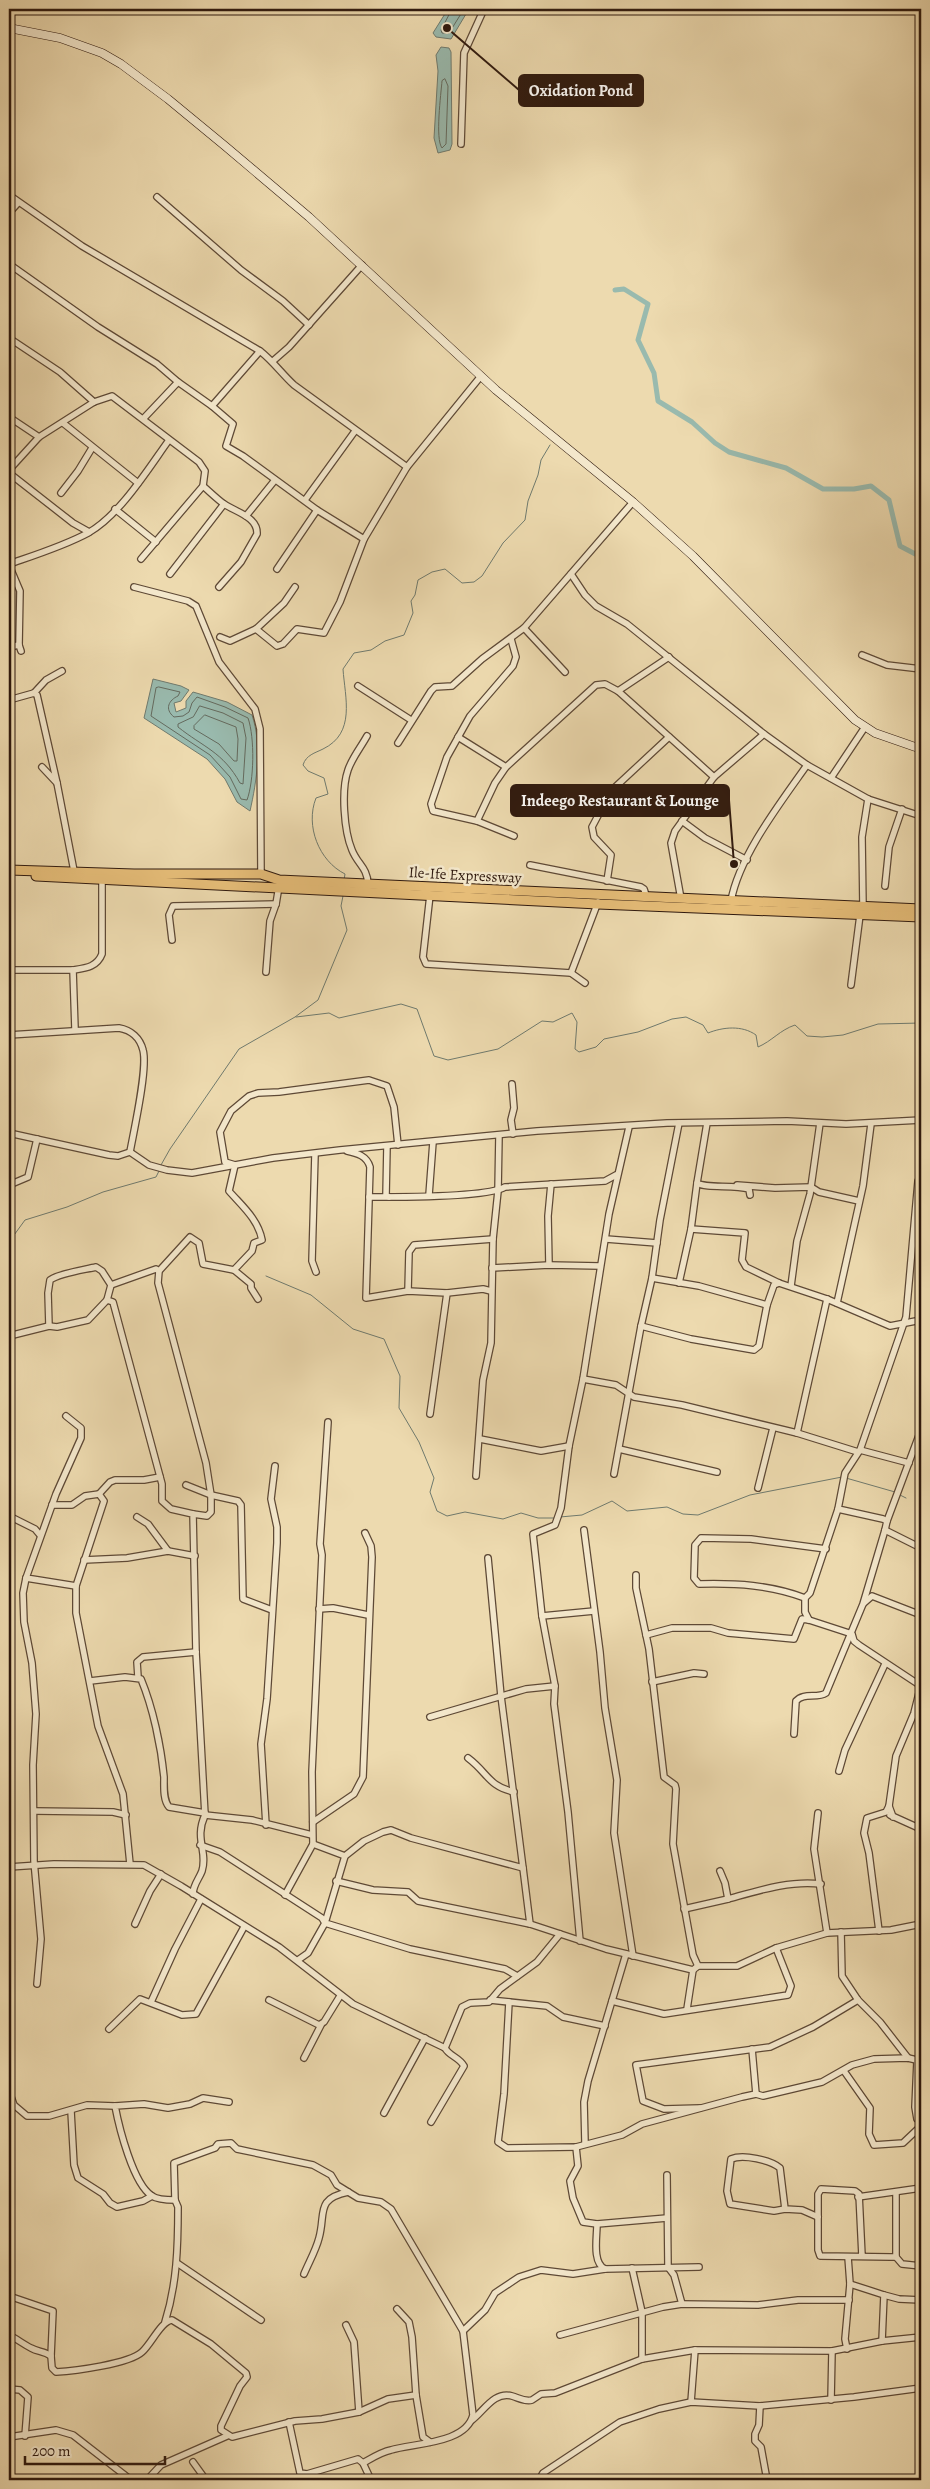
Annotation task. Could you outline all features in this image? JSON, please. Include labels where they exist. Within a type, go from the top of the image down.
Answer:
[{"type":"main road","points":[[9,28],[68,41],[102,53],[120,64],[225,146],[362,265],[481,376],[633,502],[693,556],[836,702],[865,727],[892,740],[921,750]]},
{"type":"main road","name":"Ile-Ife Expressway","points":[[9,870],[74,871],[108,878]]},
{"type":"main road","name":"Ile-Ife Expressway","points":[[9,875],[133,878],[261,874],[279,884]]},
{"type":"main road","name":"Ile-Ife Expressway","points":[[133,878],[344,886],[430,894],[775,907],[921,916]]},
{"type":"main road","name":"Ile-Ife Expressway","points":[[344,886],[368,884],[598,900],[647,898],[731,901],[775,907]]},
{"type":"main road","name":"Ile-Ife Expressway","points":[[862,911],[921,909]]},
{"type":"street","points":[[462,144],[464,53],[484,9]]},
{"type":"street","points":[[9,195],[82,246],[260,351],[273,361],[278,370],[294,385],[407,467]]},
{"type":"street","points":[[158,196],[241,270],[283,301],[309,325]]},
{"type":"street","points":[[9,213],[18,203]]},
{"type":"street","points":[[9,264],[98,327],[157,364],[178,382],[212,406],[233,424],[226,446],[317,510],[364,539]]},
{"type":"street","points":[[273,361],[289,347],[362,265]]},
{"type":"street","points":[[9,338],[60,372],[94,402]]},
{"type":"street","points":[[212,406],[260,351]]},
{"type":"street","points":[[256,629],[277,646],[283,644],[296,629],[324,633],[340,602],[364,539],[407,467],[481,376]]},
{"type":"street","points":[[144,418],[178,382]]},
{"type":"street","points":[[89,532],[63,516],[9,471],[39,437],[94,402],[112,396],[144,418],[169,440],[204,466],[206,475],[203,486],[141,559]]},
{"type":"street","points":[[9,417],[39,437]]},
{"type":"street","points":[[62,423],[138,482]]},
{"type":"street","points":[[304,500],[355,431]]},
{"type":"street","points":[[21,651],[18,644],[20,591],[9,564],[89,532],[115,509],[169,440]]},
{"type":"street","points":[[61,493],[92,448]]},
{"type":"street","points":[[246,516],[275,480]]},
{"type":"street","points":[[203,486],[224,504],[246,516],[256,526],[257,534],[241,562],[219,587]]},
{"type":"street","points":[[398,743],[431,691],[435,687],[452,686],[482,659],[524,628],[633,502]]},
{"type":"street","points":[[170,574],[224,504]]},
{"type":"street","points":[[115,509],[156,542]]},
{"type":"street","points":[[277,569],[317,510]]},
{"type":"street","points":[[571,574],[585,595],[596,606],[626,624],[764,734],[807,765],[868,799],[921,816]]},
{"type":"street","points":[[134,587],[188,601],[196,606],[218,662],[255,709],[260,729],[261,874]]},
{"type":"street","points":[[220,637],[230,641],[256,629],[284,603],[295,588]]},
{"type":"street","points":[[524,628],[565,672]]},
{"type":"street","points":[[510,639],[516,656],[514,666],[470,716],[438,778],[431,808],[433,811],[477,821],[514,836]]},
{"type":"street","points":[[9,647],[18,644]]},
{"type":"street","points":[[862,655],[886,665],[921,669]]},
{"type":"street","points":[[618,691],[669,657]]},
{"type":"street","points":[[9,700],[34,693],[46,680],[62,671]]},
{"type":"street","points":[[477,821],[495,783],[506,767],[596,684],[605,684],[618,691],[714,778]]},
{"type":"street","points":[[358,686],[411,720]]},
{"type":"street","points":[[34,693],[40,704],[74,871]]},
{"type":"street","points":[[831,778],[865,727]]},
{"type":"street","points":[[681,899],[671,843],[672,837],[714,778],[764,734]]},
{"type":"street","points":[[367,736],[347,771],[344,804],[350,845],[355,857],[368,874],[368,884]]},
{"type":"street","points":[[458,737],[506,767]]},
{"type":"street","points":[[607,881],[611,855],[594,837],[592,827],[611,791],[669,737]]},
{"type":"street","points":[[731,901],[734,885],[767,823],[807,765]]},
{"type":"street","points":[[42,767],[57,784]]},
{"type":"street","points":[[851,985],[862,911],[862,837],[868,799]]},
{"type":"street","points":[[885,886],[889,847],[902,809]]},
{"type":"street","points":[[682,821],[705,838],[747,860]]},
{"type":"street","points":[[530,865],[641,887],[644,889],[647,898]]},
{"type":"street","points":[[9,970],[73,970],[93,966],[99,961],[102,954],[108,878]]},
{"type":"street","points":[[266,972],[270,921],[276,904],[279,884]]},
{"type":"street","points":[[430,894],[423,957],[426,964],[571,973],[585,983]]},
{"type":"street","points":[[571,973],[598,900]]},
{"type":"street","points":[[172,940],[169,915],[173,906],[276,904]]},
{"type":"street","points":[[73,970],[75,1029]]},
{"type":"street","points":[[9,1035],[75,1029],[119,1028],[128,1030],[141,1044],[144,1052],[144,1067],[130,1152]]},
{"type":"street","points":[[235,1166],[225,1162],[220,1132],[231,1111],[249,1096],[258,1093],[369,1080],[380,1082],[386,1086],[394,1107],[398,1145]]},
{"type":"street","points":[[512,1084],[514,1108],[511,1120],[513,1134]]},
{"type":"street","points":[[130,1152],[154,1167],[192,1173],[273,1158],[499,1135],[679,1123],[871,1124],[921,1120]]},
{"type":"street","points":[[614,1474],[640,1326],[652,1278],[660,1220],[679,1123]]},
{"type":"street","points":[[679,1283],[691,1229],[707,1123]]},
{"type":"street","points":[[791,1286],[797,1242],[811,1187],[820,1123]]},
{"type":"street","points":[[837,1303],[867,1163],[871,1124]]},
{"type":"street","points":[[580,1941],[568,1812],[554,1704],[555,1686],[542,1616],[533,1534],[556,1524],[559,1515],[569,1446],[583,1379],[616,1174],[629,1127]]},
{"type":"street","points":[[9,1133],[109,1155],[118,1156],[130,1152]]},
{"type":"street","points":[[476,1476],[483,1380],[491,1344],[491,1291],[493,1239],[498,1190],[499,1135]]},
{"type":"street","points":[[9,1186],[28,1176],[37,1139]]},
{"type":"street","points":[[429,1195],[433,1142]]},
{"type":"street","points":[[387,1146],[386,1196],[389,1197]]},
{"type":"street","points":[[340,1150],[358,1153],[369,1163],[366,1298],[408,1291],[447,1293],[483,1289],[491,1291]]},
{"type":"street","points":[[315,1154],[312,1261],[316,1272]]},
{"type":"street","points":[[234,1270],[252,1251],[254,1243],[262,1240],[260,1231],[250,1214],[230,1191],[235,1166]]},
{"type":"street","points":[[369,1197],[429,1195],[498,1190],[505,1186],[605,1181],[616,1174]]},
{"type":"street","points":[[646,1635],[672,1628],[711,1628],[728,1633],[794,1639],[806,1620],[805,1598],[810,1593],[826,1549],[838,1509],[845,1473],[859,1451],[903,1324],[907,1308],[918,1181],[921,1175]]},
{"type":"street","points":[[697,1183],[718,1186],[737,1185],[775,1188],[811,1187],[819,1192],[859,1201]]},
{"type":"street","points":[[549,1265],[548,1216],[551,1184]]},
{"type":"street","points":[[737,1185],[749,1188],[750,1195]]},
{"type":"street","points":[[691,1229],[745,1233],[742,1260],[746,1267],[779,1283],[827,1299],[890,1326],[921,1320]]},
{"type":"street","points":[[107,1300],[112,1302],[160,1477],[162,1501],[165,1506],[207,1516],[211,1512],[211,1495],[206,1463],[158,1283],[159,1271],[190,1237],[199,1243],[204,1264],[234,1270],[251,1284],[251,1288],[258,1299]]},
{"type":"street","points":[[408,1291],[409,1252],[414,1245],[493,1239]]},
{"type":"street","points":[[606,1239],[657,1243]]},
{"type":"street","points":[[492,1268],[549,1265],[600,1266]]},
{"type":"street","points":[[9,1336],[49,1326],[58,1327],[88,1320],[107,1300],[111,1285],[102,1271],[96,1267],[71,1274],[58,1275],[50,1280],[48,1293],[49,1326]]},
{"type":"street","points":[[111,1285],[156,1270],[159,1271]]},
{"type":"street","points":[[652,1278],[767,1305]]},
{"type":"street","points":[[640,1326],[754,1350],[759,1346],[767,1305],[774,1285],[779,1283]]},
{"type":"street","points":[[430,1414],[447,1293]]},
{"type":"street","points":[[797,1433],[827,1299]]},
{"type":"street","points":[[583,1379],[616,1385],[634,1397],[709,1411],[909,1463]]},
{"type":"street","points":[[37,1984],[41,1939],[36,1866],[33,1765],[36,1714],[32,1663],[24,1622],[23,1593],[40,1535],[81,1438],[80,1428],[66,1416]]},
{"type":"street","points":[[285,1895],[313,1844],[312,1772],[322,1555],[320,1544],[323,1466],[328,1422]]},
{"type":"street","points":[[758,1488],[773,1428]]},
{"type":"street","points":[[794,1734],[796,1702],[804,1696],[823,1696],[826,1693],[852,1634],[863,1604],[887,1521],[899,1494],[921,1430]]},
{"type":"street","points":[[480,1439],[541,1451],[569,1446]]},
{"type":"street","points":[[619,1449],[717,1472]]},
{"type":"street","points":[[266,1825],[261,1744],[268,1699],[277,1543],[277,1527],[271,1499],[275,1466]]},
{"type":"street","points":[[52,1505],[72,1505],[85,1496],[99,1494],[110,1482],[115,1480],[144,1480],[160,1477]]},
{"type":"street","points":[[186,1485],[211,1495],[238,1501],[240,1505],[243,1551],[243,1599],[272,1610]]},
{"type":"street","points":[[99,1494],[104,1501],[104,1507],[76,1586],[76,1613],[98,1726],[123,1794],[130,1864]]},
{"type":"street","points":[[838,1509],[887,1521]]},
{"type":"street","points":[[193,1514],[196,1652],[205,1814],[199,1835],[203,1866],[193,1894]]},
{"type":"street","points":[[9,1516],[35,1529],[40,1535]]},
{"type":"street","points":[[137,1517],[148,1524],[168,1551]]},
{"type":"street","points":[[584,1530],[600,1652],[604,1708],[617,1780],[614,1832],[633,1956]]},
{"type":"street","points":[[885,1530],[921,1548]]},
{"type":"street","points":[[313,1822],[354,1794],[363,1777],[368,1615],[372,1557],[371,1546],[365,1532]]},
{"type":"street","points":[[805,1598],[758,1586],[699,1584],[694,1578],[695,1545],[702,1538],[726,1537],[826,1549]]},
{"type":"street","points":[[84,1560],[127,1558],[168,1551],[195,1556]]},
{"type":"street","points":[[488,1558],[501,1696],[530,1924]]},
{"type":"street","points":[[636,1575],[636,1588],[646,1635],[664,1777],[675,1785],[676,1789],[673,1844],[696,1968],[687,2009]]},
{"type":"street","points":[[26,1578],[76,1586]]},
{"type":"street","points":[[863,1604],[872,1596],[921,1615]]},
{"type":"street","points":[[319,1609],[333,1608],[368,1615]]},
{"type":"street","points":[[542,1616],[594,1611]]},
{"type":"street","points":[[806,1620],[852,1634]]},
{"type":"street","points":[[852,1634],[854,1641],[885,1664],[921,1686],[914,1713],[896,1756],[889,1806],[886,1812],[868,1818],[864,1833],[869,1853],[879,1931]]},
{"type":"street","points":[[196,1652],[143,1658],[138,1662],[138,1677],[142,1682],[154,1728],[163,1773],[166,1802],[169,1807],[252,1820],[312,1836]]},
{"type":"street","points":[[839,1771],[845,1750],[885,1664]]},
{"type":"street","points":[[652,1682],[694,1673],[704,1674]]},
{"type":"street","points":[[90,1681],[138,1677]]},
{"type":"street","points":[[430,1717],[526,1689],[555,1686]]},
{"type":"street","points":[[468,1758],[484,1772],[495,1786],[514,1792]]},
{"type":"street","points":[[889,1806],[893,1817]]},
{"type":"street","points":[[35,1811],[113,1812],[126,1815]]},
{"type":"street","points":[[818,1813],[814,1849],[821,1884],[827,1933]]},
{"type":"street","points":[[880,1813],[921,1829]]},
{"type":"street","points":[[298,1960],[308,1953],[325,1923],[336,1881],[346,1856],[364,1841],[391,1830],[523,1868]]},
{"type":"street","points":[[313,1844],[346,1856]]},
{"type":"street","points":[[200,1846],[220,1852],[285,1895],[309,1908],[325,1923],[410,1949],[505,1969],[517,1976]]},
{"type":"street","points":[[9,1867],[54,1864],[130,1864],[144,1865],[162,1874],[298,1960],[340,1996],[368,2012],[400,2025],[444,2048],[464,2066],[431,2122]]},
{"type":"street","points":[[720,1871],[725,1883],[728,1899]]},
{"type":"street","points":[[135,1924],[150,1891],[162,1874]]},
{"type":"street","points":[[336,1881],[373,1890],[408,1892],[418,1901],[530,1924],[633,1956],[696,1968],[737,1966],[776,1948],[827,1933],[879,1931],[909,1928],[921,1924]]},
{"type":"street","points":[[684,1909],[772,1888],[796,1884],[821,1884]]},
{"type":"street","points":[[151,2002],[175,1948],[201,1899]]},
{"type":"street","points":[[110,2029],[138,2000],[151,2002],[182,2015],[196,2014],[244,1927]]},
{"type":"street","points":[[841,1932],[842,1976],[858,2000],[880,2022],[908,2058]]},
{"type":"street","points":[[444,2048],[462,2007],[470,2003],[486,2004],[517,1976],[536,1962],[560,1934]]},
{"type":"street","points":[[612,2001],[657,2013],[677,2013],[687,2009],[751,2002],[788,1995],[791,1986],[776,1948]]},
{"type":"street","points":[[585,2143],[584,2102],[588,2081],[626,1954]]},
{"type":"street","points":[[304,2058],[321,2025],[340,1996]]},
{"type":"street","points":[[269,2000],[317,2025],[321,2025]]},
{"type":"street","points":[[490,2000],[547,2006],[564,2017],[605,2026]]},
{"type":"street","points":[[707,2108],[664,2110],[643,2100],[636,2065],[770,2046],[813,2027],[858,2000]]},
{"type":"street","points":[[509,2002],[504,2094],[498,2142],[507,2148],[576,2146],[622,2135],[642,2124],[756,2094],[763,2096],[822,2082],[852,2065],[874,2059],[908,2058],[919,2061],[915,2107],[917,2119],[921,2124],[903,2142],[874,2145],[869,2134],[870,2108],[844,2070]]},
{"type":"street","points":[[384,2112],[425,2038]]},
{"type":"street","points":[[752,2049],[756,2094]]},
{"type":"street","points":[[9,2091],[14,2105],[27,2116],[50,2116],[72,2111],[86,2105],[116,2106],[144,2104],[168,2108],[190,2104],[202,2098],[229,2102]]},
{"type":"street","points":[[116,2106],[133,2168],[142,2185],[152,2196],[175,2200]]},
{"type":"street","points":[[72,2111],[74,2165],[78,2178],[103,2194],[110,2203],[117,2207],[143,2201],[152,2196]]},
{"type":"street","points":[[9,2296],[53,2311],[51,2356],[52,2368],[56,2372],[87,2369],[140,2354],[150,2344],[165,2322],[172,2298],[177,2263],[178,2207],[175,2200],[174,2163],[216,2148],[218,2144],[231,2143],[237,2148],[313,2165],[330,2175],[337,2185],[358,2198],[381,2202],[391,2209],[463,2331],[469,2389],[474,2408],[472,2420]]},
{"type":"street","points":[[576,2146],[578,2166],[570,2180],[573,2198],[584,2222],[597,2224],[667,2218]]},
{"type":"street","points":[[785,2208],[780,2168],[775,2163],[735,2157],[731,2159],[727,2191],[730,2204],[774,2211],[785,2208],[802,2210],[818,2217]]},
{"type":"street","points":[[667,2175],[668,2267],[674,2275],[682,2304]]},
{"type":"street","points":[[862,2256],[858,2197],[855,2191],[821,2188],[818,2194],[819,2254],[823,2257],[896,2257]]},
{"type":"street","points":[[858,2197],[921,2188]]},
{"type":"street","points":[[304,2274],[319,2238],[322,2210],[327,2200],[335,2194],[348,2192]]},
{"type":"street","points":[[896,2192],[896,2257],[902,2264],[921,2266]]},
{"type":"street","points":[[597,2224],[597,2260],[600,2267],[604,2269]]},
{"type":"street","points":[[847,2349],[845,2339],[850,2284],[848,2257]]},
{"type":"street","points":[[177,2263],[261,2320]]},
{"type":"street","points":[[463,2331],[485,2310],[494,2293],[519,2277],[541,2270],[573,2274],[604,2269],[699,2266]]},
{"type":"street","points":[[632,2268],[642,2312],[640,2340],[642,2359]]},
{"type":"street","points":[[850,2284],[884,2295],[921,2300]]},
{"type":"street","points":[[882,2341],[884,2295]]},
{"type":"street","points":[[560,2335],[642,2312],[682,2304],[758,2304],[798,2300],[849,2300]]},
{"type":"street","points":[[397,2309],[409,2322],[412,2337],[416,2395],[423,2437],[430,2442]]},
{"type":"street","points":[[165,2322],[172,2320],[210,2344],[246,2373],[247,2377],[240,2386],[221,2426],[221,2430],[227,2436]]},
{"type":"street","points":[[346,2325],[354,2342],[359,2412]]},
{"type":"street","points":[[9,2335],[51,2356]]},
{"type":"street","points":[[363,2463],[392,2449],[430,2442],[458,2434],[490,2402],[499,2396],[509,2395],[532,2400],[542,2394],[555,2393],[642,2359],[695,2350],[832,2351],[882,2341],[921,2337]]},
{"type":"street","points":[[691,2402],[695,2350]]},
{"type":"street","points":[[830,2400],[832,2351]]},
{"type":"street","points":[[539,2480],[543,2473],[620,2422],[641,2414],[691,2402],[760,2406],[830,2400],[921,2388]]},
{"type":"street","points":[[9,2389],[20,2390],[28,2398],[25,2436]]},
{"type":"street","points":[[147,2480],[161,2465],[227,2436],[246,2434],[289,2422],[322,2420],[359,2412],[396,2397],[416,2395]]},
{"type":"street","points":[[760,2406],[759,2425],[755,2434],[756,2440],[761,2446],[767,2480]]},
{"type":"street","points":[[289,2422],[301,2480]]},
{"type":"street","points":[[9,2437],[56,2430],[73,2435],[131,2480]]},
{"type":"street","points":[[300,2473],[308,2474],[358,2459],[363,2463],[370,2480]]},
{"type":"street","points":[[193,2462],[206,2480]]},
{"type":"water","points":[[448,9],[469,9],[451,39],[436,37],[433,33]]},
{"type":"water","points":[[441,47],[449,48],[451,52],[452,144],[450,150],[438,153],[434,138],[438,71],[436,55]]},
{"type":"water","points":[[153,679],[189,690],[181,701],[174,703],[176,712],[186,708],[186,701],[193,692],[227,702],[252,715],[258,750],[255,787],[250,811],[237,802],[225,779],[207,759],[144,718]]},
{"type":"waterway","points":[[615,290],[624,289],[648,304],[638,340],[654,373],[658,401],[692,422],[715,443],[729,452],[786,468],[823,489],[854,489],[871,486],[889,500],[900,546],[921,557]]},
{"type":"waterway","points":[[344,880],[345,874],[328,861],[321,852],[313,831],[312,820],[316,798],[328,794],[324,778],[308,771],[303,765],[309,757],[333,742],[340,734],[346,714],[343,669],[354,653],[371,650],[385,641],[404,635],[413,613],[411,601],[415,595],[418,580],[432,572],[445,569],[462,583],[474,582],[482,576],[503,543],[525,520],[528,501],[538,475],[541,460],[550,445]]},
{"type":"waterway","points":[[161,1165],[239,1049],[295,1017],[318,1000],[347,930],[341,906],[343,896]]},
{"type":"waterway","points":[[296,1017],[329,1013],[339,1018],[401,1004],[417,1009],[434,1056],[448,1060],[498,1049],[542,1021],[553,1022],[572,1013],[577,1022],[575,1049],[579,1052],[596,1047],[604,1039],[638,1032],[672,1019],[686,1017],[703,1025],[708,1033],[732,1028],[751,1032],[756,1035],[758,1047],[795,1025],[807,1036],[822,1037],[843,1035],[878,1024],[921,1023]]},
{"type":"waterway","points":[[9,1242],[25,1220],[67,1207],[103,1192],[156,1177],[159,1171]]},
{"type":"waterway","points":[[266,1276],[311,1295],[353,1329],[384,1339],[400,1376],[399,1408],[419,1442],[434,1478],[430,1492],[437,1511],[447,1516],[465,1512],[503,1519],[521,1513],[538,1518],[556,1518]]},
{"type":"waterway","points":[[560,1517],[582,1515],[612,1501],[627,1511],[667,1507],[683,1514],[698,1515],[750,1495],[842,1477]]},
{"type":"waterway","points":[[846,1478],[895,1492]]},
{"type":"waterway","points":[[898,1494],[906,1498]]},
{"type":"place","name":"Oxidation Pond","points":[[447,28]]},
{"type":"place","name":"Indeego Restaurant & Lounge","points":[[734,864]]}]
